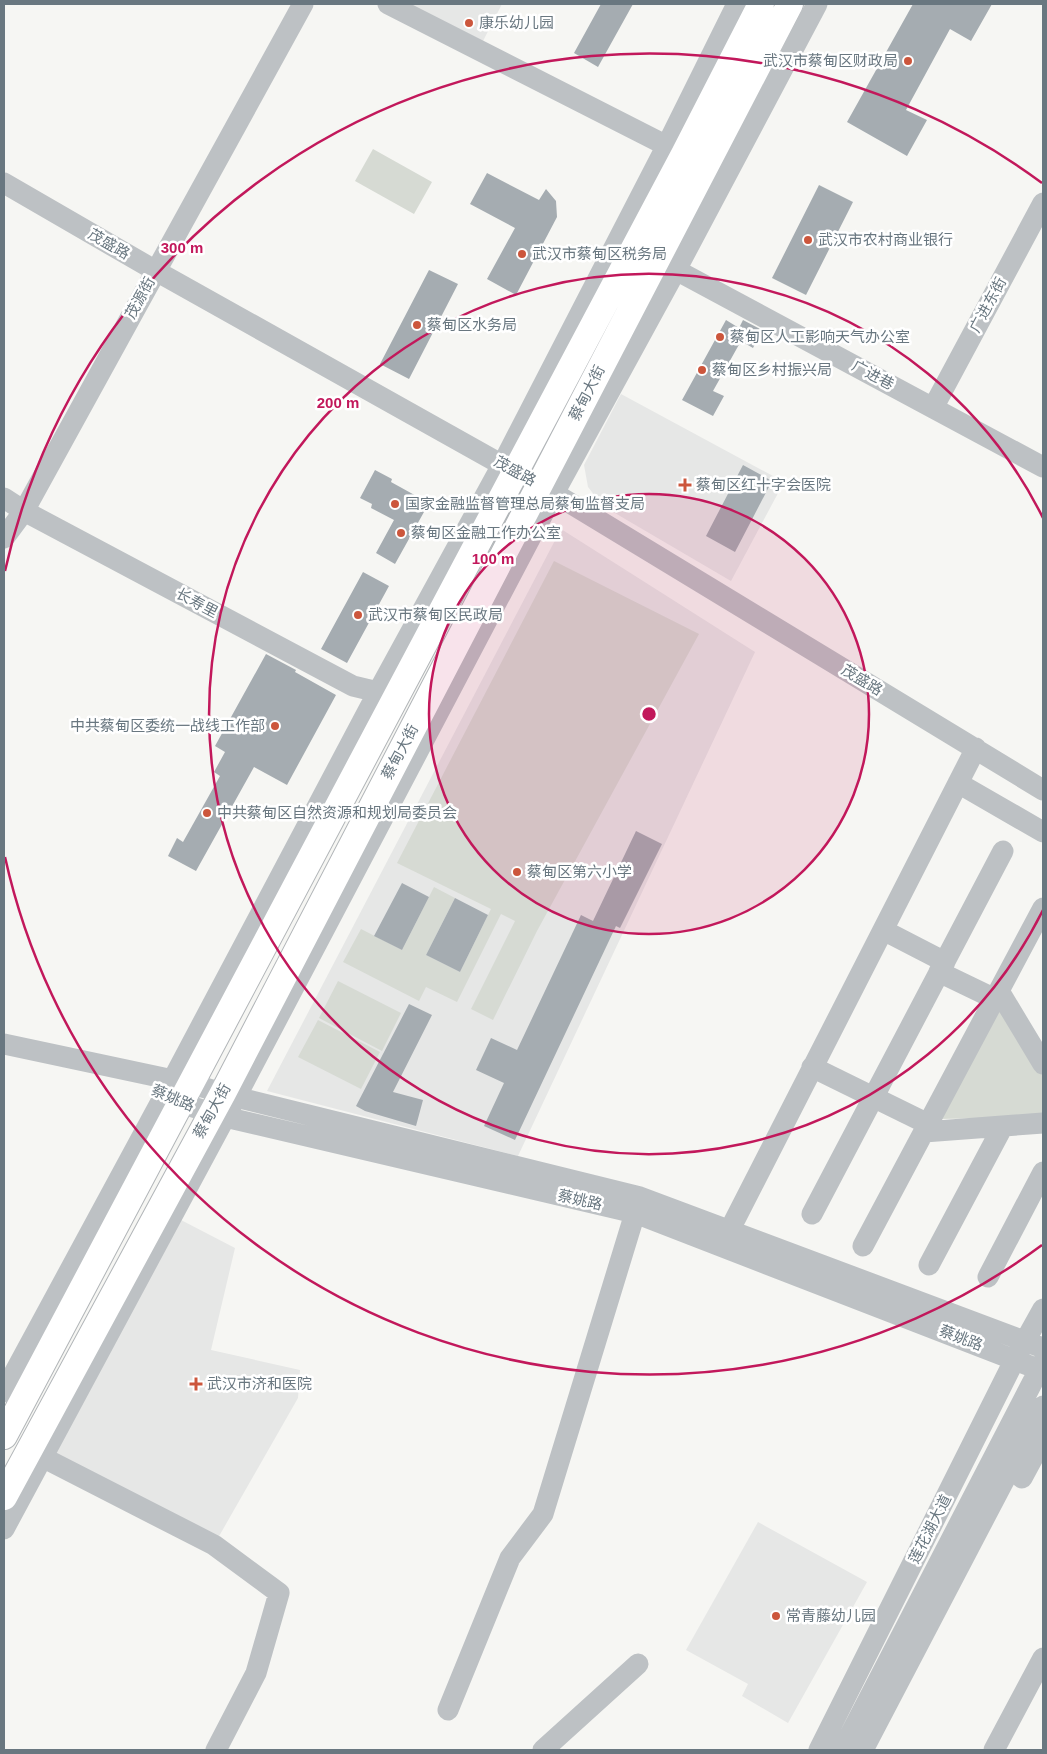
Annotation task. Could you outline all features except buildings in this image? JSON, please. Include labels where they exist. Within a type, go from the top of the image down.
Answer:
[{"type":"main road","name":"蔡甸大街","points":[[4,1436],[177,1091],[509,468],[675,150],[761,4]]},
{"type":"main road","name":"蔡甸大街","points":[[4,1497],[224,1105],[547,489],[790,4]]},
{"type":"street","name":"茂源街","points":[[4,538],[24,511],[303,4]]},
{"type":"street","points":[[388,4],[675,150],[737,4]]},
{"type":"street","points":[[547,489],[676,270],[817,4]]},
{"type":"street","name":"茂盛路","points":[[4,183],[547,489],[1043,787]]},
{"type":"street","name":"广进东街","points":[[933,408],[1043,203]]},
{"type":"street","name":"广进巷","points":[[676,270],[1043,467]]},
{"type":"street","name":"长寿里","points":[[4,498],[24,511],[353,686],[386,696]]},
{"type":"street","points":[[725,1238],[976,748]]},
{"type":"street","points":[[958,783],[1043,832]]},
{"type":"street","points":[[812,1214],[1004,851]]},
{"type":"street","points":[[863,1246],[1043,908]]},
{"type":"street","points":[[882,930],[942,967],[997,995],[1042,1057]]},
{"type":"street","name":"蔡姚路","points":[[4,1044],[106,1067],[224,1105],[637,1205],[1028,1350],[1042,1367]]},
{"type":"street","points":[[812,1067],[926,1128],[1043,1123]]},
{"type":"street","points":[[4,1392],[177,1091]]},
{"type":"street","points":[[4,1529],[224,1105]]},
{"type":"street","points":[[929,1265],[1003,1126]]},
{"type":"street","points":[[988,1277],[1043,1172]]},
{"type":"street","points":[[448,1710],[510,1558],[543,1514],[637,1205]]},
{"type":"street","name":"莲花湖大道","points":[[819,1750],[1028,1350],[1043,1309]]},
{"type":"street","name":"莲花湖大道","points":[[840,1750],[850,1735],[1042,1367]]},
{"type":"street","points":[[875,1748],[1043,1406]]},
{"type":"street","points":[[875,1748],[1043,1439]]},
{"type":"street","points":[[42,1457],[214,1545],[278,1593],[256,1673],[216,1750]]},
{"type":"street","points":[[994,1750],[1043,1658]]},
{"type":"street","points":[[543,1750],[638,1664]]},
{"type":"shaded area","name":"康乐幼儿园","points":[[409,4],[502,4],[483,41]]},
{"type":"shaded area","points":[[373,149],[432,182],[414,214],[355,181]]},
{"type":"shaded area","name":"蔡甸区红十字会医院","points":[[621,394],[784,482],[731,581],[603,506],[588,487],[584,465]]},
{"type":"shaded area","name":"蔡甸区第六小学","points":[[561,529],[755,652],[518,1156],[267,1091]]},
{"type":"shaded area","points":[[554,561],[699,634],[537,931],[493,1020],[471,1009],[515,921],[501,914],[457,1002],[426,987],[419,1001],[343,962],[361,929],[402,950],[434,887],[455,898],[426,955],[460,972],[491,909],[397,863]]},
{"type":"shaded area","points":[[338,981],[401,1013],[382,1051],[319,1018]]},
{"type":"shaded area","points":[[998,1006],[1043,1076],[1043,1117],[938,1119]]},
{"type":"shaded area","points":[[318,1020],[380,1052],[361,1089],[298,1057]]},
{"type":"shaded area","name":"武汉市济和医院","points":[[181,1220],[235,1248],[211,1350],[300,1370],[298,1398],[218,1538],[54,1454]]},
{"type":"shaded area","name":"常青藤幼儿园","points":[[758,1522],[867,1582],[788,1723],[742,1696],[748,1684],[686,1650]]},
{"type":"place","name":"康乐幼儿园","points":[[469,23]]},
{"type":"place","name":"武汉市蔡甸区财政局","points":[[908,61]]},
{"type":"place","name":"武汉市农村商业银行","points":[[808,240]]},
{"type":"place","name":"武汉市蔡甸区税务局","points":[[522,254]]},
{"type":"place","name":"蔡甸区水务局","points":[[417,325]]},
{"type":"place","name":"蔡甸区人工影响天气办公室","points":[[720,337]]},
{"type":"place","name":"蔡甸区乡村振兴局","points":[[702,370]]},
{"type":"place","name":"蔡甸区红十字会医院","points":[[685,485]]},
{"type":"place","name":"国家金融监督管理总局蔡甸监督支局","points":[[395,504]]},
{"type":"place","name":"蔡甸区金融工作办公室","points":[[401,533]]},
{"type":"place","name":"武汉市蔡甸区民政局","points":[[358,615]]},
{"type":"place","name":"中共蔡甸区委统一战线工作部","points":[[275,726]]},
{"type":"place","name":"中共蔡甸区自然资源和规划局委员会","points":[[207,813]]},
{"type":"place","name":"蔡甸区第六小学","points":[[517,872]]},
{"type":"place","name":"武汉市济和医院","points":[[196,1384]]},
{"type":"place","name":"常青藤幼儿园","points":[[776,1616]]}]
